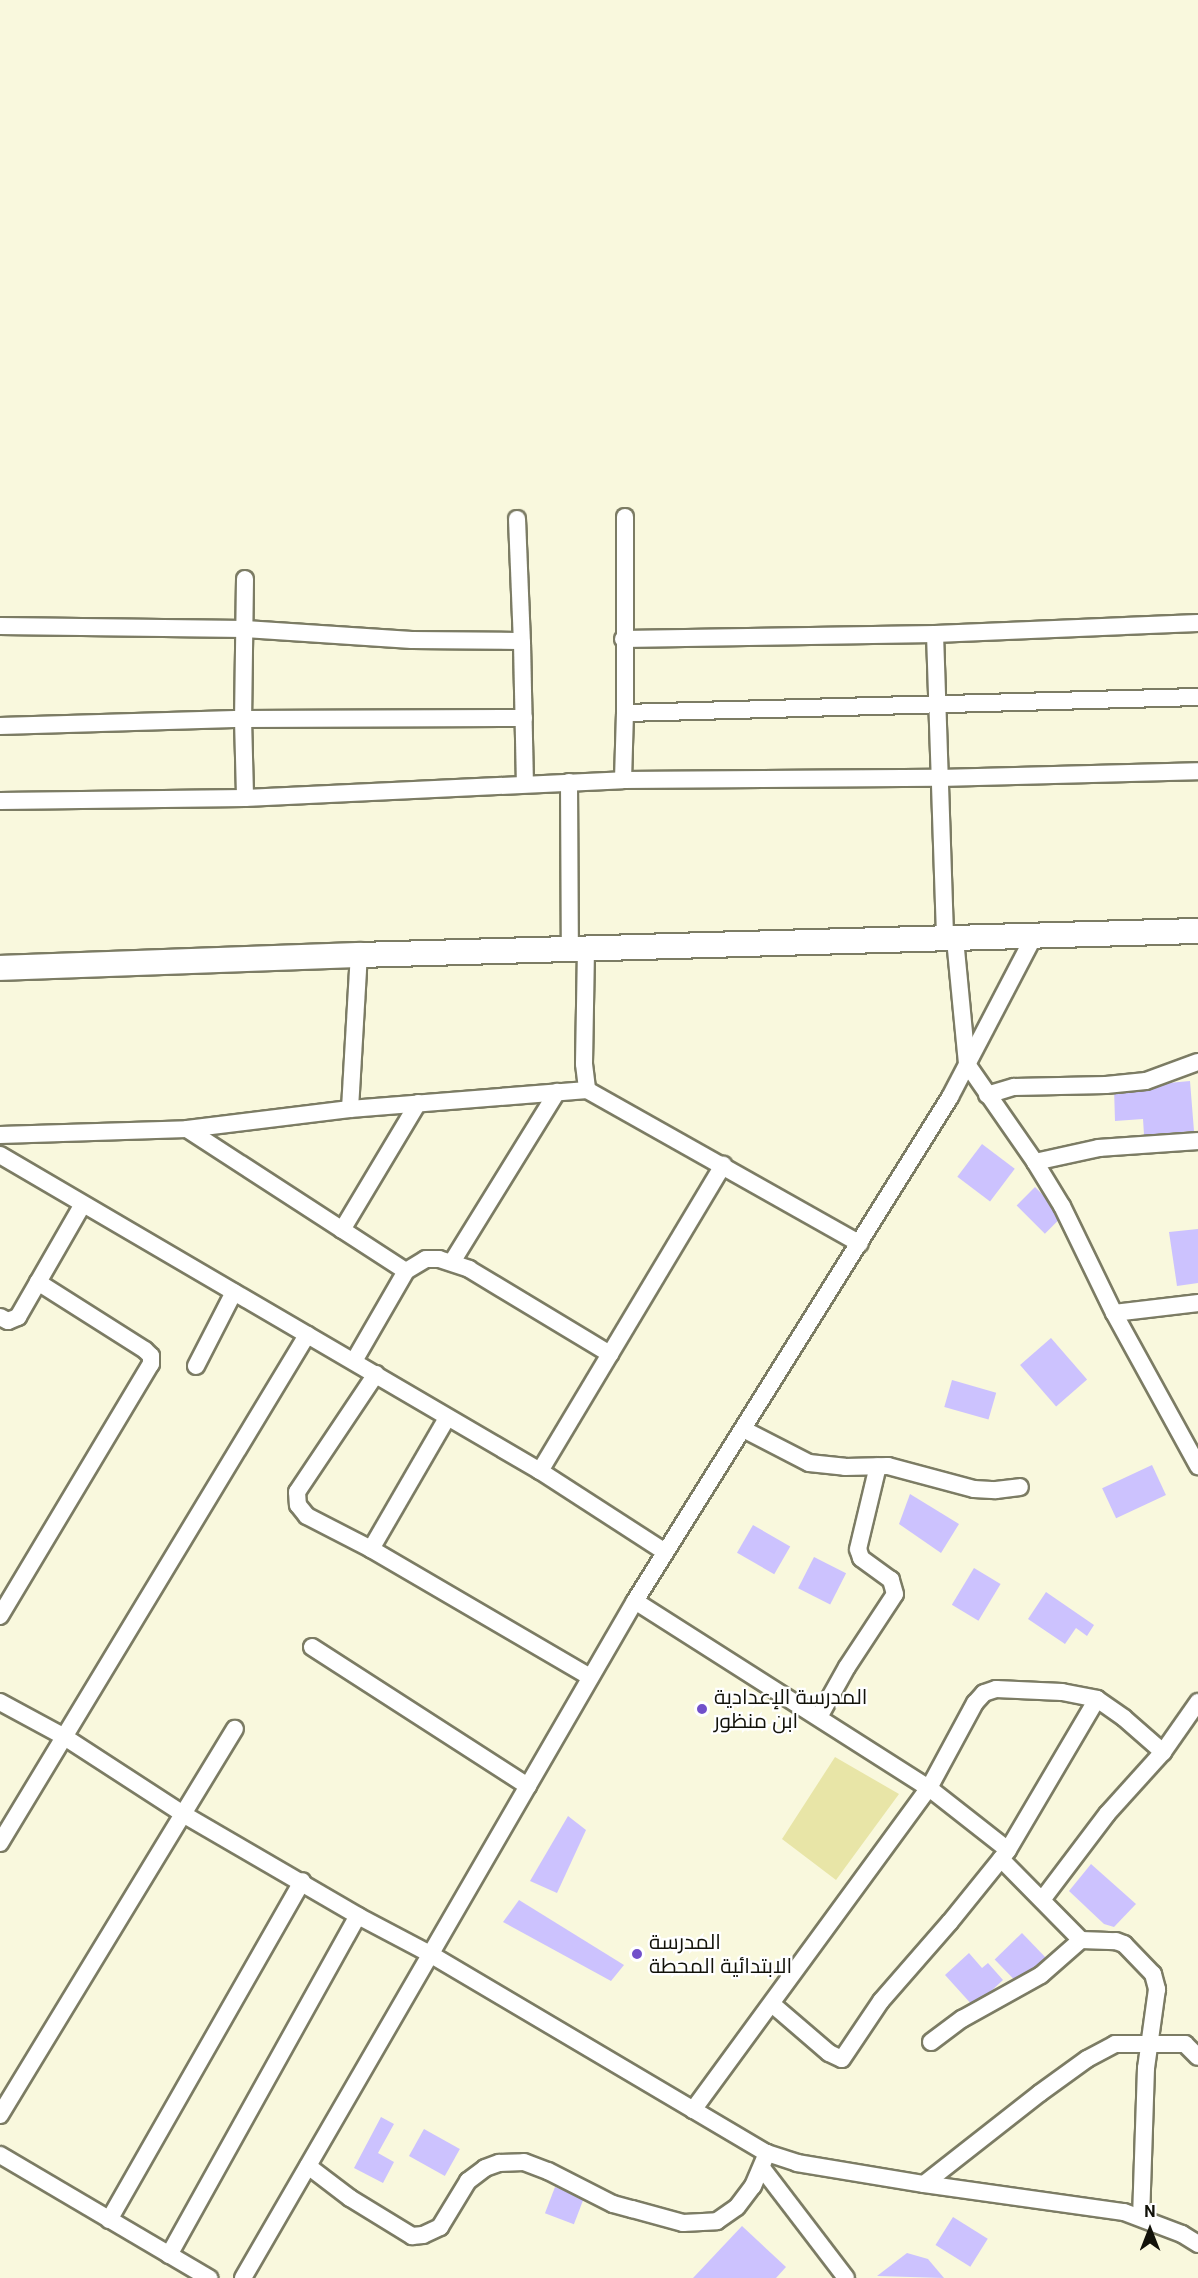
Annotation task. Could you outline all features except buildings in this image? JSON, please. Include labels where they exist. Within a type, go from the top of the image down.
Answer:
[{"type":"main road","points":[[0,968],[358,955],[1033,938],[1198,931]]},
{"type":"street","points":[[623,780],[625,517]]},
{"type":"street","points":[[517,519],[525,784]]},
{"type":"street","points":[[245,579],[243,719],[245,798]]},
{"type":"street","points":[[623,639],[935,633],[1198,623]]},
{"type":"street","points":[[0,626],[245,629],[412,640],[509,640],[522,643]]},
{"type":"street","points":[[935,633],[938,778],[950,939],[967,1064],[1035,1162],[1062,1206],[1114,1313],[1198,1466]]},
{"type":"street","points":[[625,713],[1198,697]]},
{"type":"street","points":[[0,726],[243,719],[524,718]]},
{"type":"street","points":[[0,801],[245,798],[623,780],[938,778],[1198,771]]},
{"type":"street","points":[[569,782],[587,1090]]},
{"type":"street","points":[[243,2278],[635,1601],[950,1097],[1033,938]]},
{"type":"street","points":[[350,1109],[358,955]]},
{"type":"street","points":[[987,1095],[1014,1087],[1106,1085],[1146,1081],[1198,1062]]},
{"type":"street","points":[[0,1135],[188,1129],[350,1109],[587,1090],[860,1244]]},
{"type":"street","points":[[452,1262],[556,1092]]},
{"type":"street","points":[[342,1230],[418,1103]]},
{"type":"street","points":[[188,1129],[406,1271]]},
{"type":"street","points":[[1035,1162],[1099,1148],[1198,1141]]},
{"type":"street","points":[[0,1155],[540,1471],[665,1552]]},
{"type":"street","points":[[540,1471],[723,1165]]},
{"type":"street","points":[[0,1317],[15,1320],[83,1204]]},
{"type":"street","points":[[354,1361],[406,1271],[426,1259],[439,1258],[468,1269],[610,1354]]},
{"type":"street","points":[[0,1616],[151,1364],[151,1356],[145,1350],[38,1282]]},
{"type":"street","points":[[196,1366],[234,1292]]},
{"type":"street","points":[[1114,1313],[1198,1303]]},
{"type":"street","points":[[0,1843],[307,1335]]},
{"type":"street","points":[[376,1374],[297,1492],[298,1505],[307,1515],[371,1549],[590,1677]]},
{"type":"street","points":[[371,1549],[447,1418]]},
{"type":"street","points":[[743,1429],[809,1463],[845,1467],[878,1466],[908,1470],[974,1489],[996,1490],[1020,1486]]},
{"type":"street","points":[[819,1717],[847,1667],[895,1594],[891,1580],[861,1558],[858,1549],[878,1466]]},
{"type":"street","points":[[635,1601],[928,1788],[1004,1854],[1042,1900],[1081,1940]]},
{"type":"street","points":[[312,1647],[528,1786]]},
{"type":"street","points":[[693,2110],[928,1788],[975,1703],[984,1693],[996,1689],[1013,1689],[1062,1692],[1096,1699],[1124,1718],[1163,1752]]},
{"type":"street","points":[[772,2004],[829,2053],[842,2059],[881,2001],[1004,1854],[1071,1746],[1096,1699]]},
{"type":"street","points":[[0,1702],[63,1736],[183,1814],[302,1881],[357,1916],[430,1954],[693,2110],[764,2161],[846,2278]]},
{"type":"street","points":[[1042,1900],[1107,1814],[1163,1752],[1198,1702]]},
{"type":"street","points":[[0,2115],[235,1730]]},
{"type":"street","points":[[109,2220],[302,1881]]},
{"type":"street","points":[[169,2254],[357,1916]]},
{"type":"street","points":[[932,2042],[962,2019],[1041,1975],[1081,1940],[1116,1941],[1124,1944],[1153,1974],[1157,1989],[1149,2045],[1142,2142],[1141,2217]]},
{"type":"street","points":[[924,2184],[1087,2059],[1115,2044],[1185,2044],[1198,2057]]},
{"type":"street","points":[[0,2155],[209,2278]]},
{"type":"street","points":[[308,2166],[350,2198],[412,2236],[423,2235],[440,2227],[468,2181],[485,2168],[499,2163],[524,2162],[548,2171],[613,2204],[698,2224],[717,2222],[737,2207],[764,2161]]},
{"type":"street","points":[[764,2161],[797,2163],[924,2184],[1124,2212],[1182,2234],[1198,2244]]},
{"type":"shaded area","points":[[835,1757],[899,1794],[836,1880],[782,1839]]},
{"type":"place","name":"المدرسة الإعدادية ابن منظور","points":[[702,1709]]},
{"type":"place","name":"المدرسة الابتدائية المحطة","points":[[637,1954]]}]
